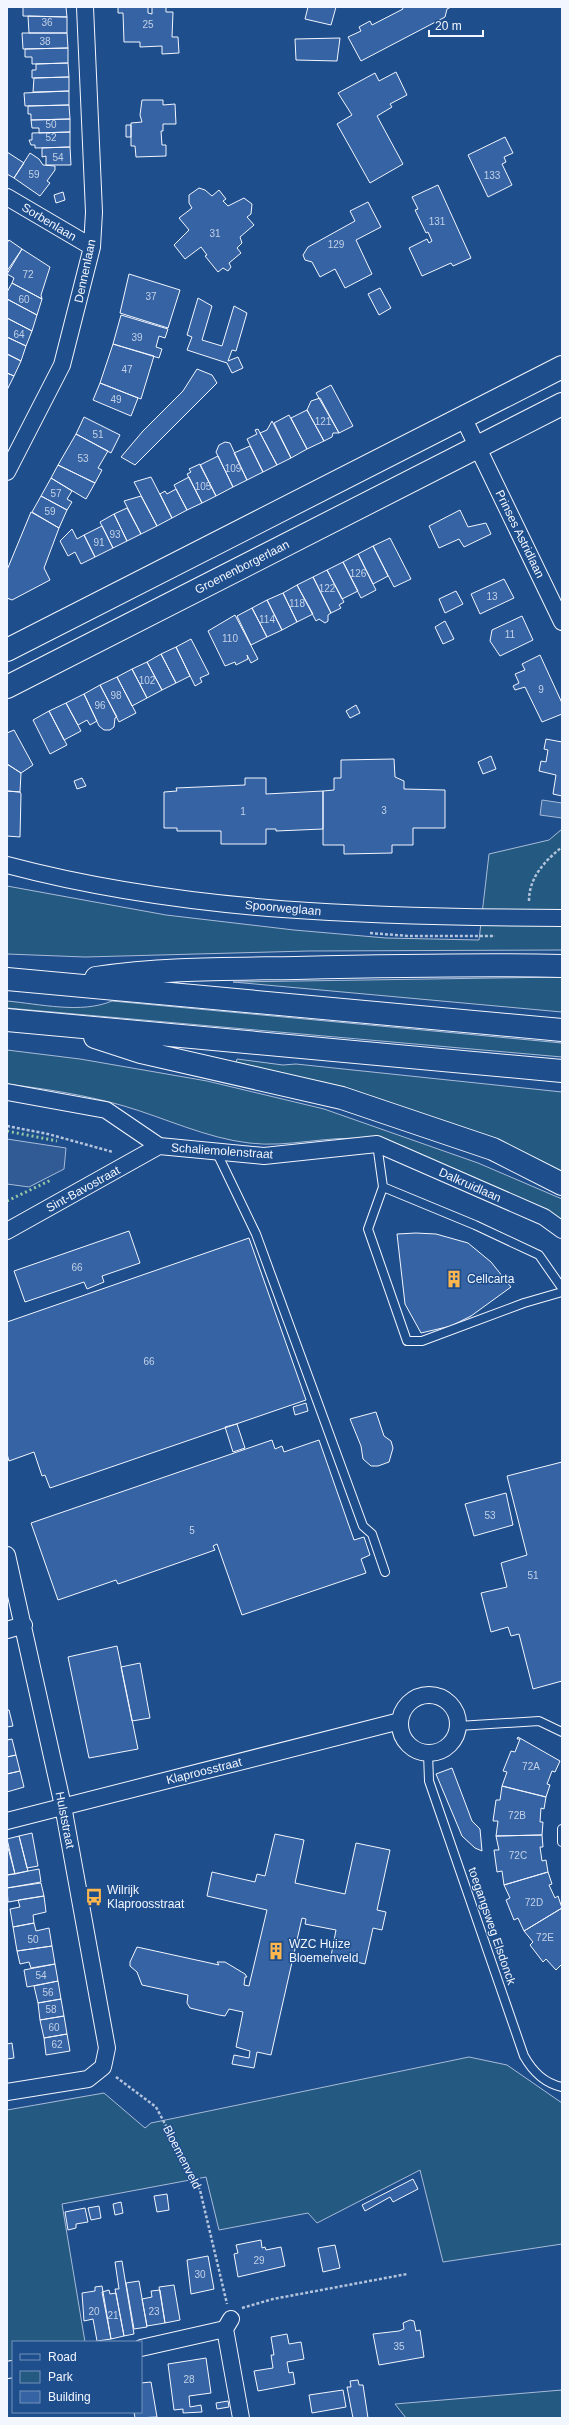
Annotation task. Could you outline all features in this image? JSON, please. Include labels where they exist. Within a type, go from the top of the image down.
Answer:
[{"type":"main road","points":[[7,650],[562,367]]},
{"type":"main road","name":"Groenenborgerlaan","points":[[7,687],[562,404]]},
{"type":"main road","points":[[62,984],[124,974],[200,970],[478,964],[562,966]]},
{"type":"main road","points":[[7,979],[562,1030]]},
{"type":"main road","points":[[7,1020],[562,1071]]},
{"type":"main road","points":[[57,1025],[141,1052],[342,1098],[493,1149],[562,1184]]},
{"type":"street","name":"Dennenlaan","points":[[7,472],[62,365],[92,247],[94,212],[85,7]]},
{"type":"street","name":"Sorbenlaan","points":[[7,197],[92,247]]},
{"type":"street","points":[[463,417],[478,446]]},
{"type":"street","name":"Prinses Astridlaan","points":[[478,446],[562,622]]},
{"type":"street","name":"Spoorweglaan","points":[[7,865],[150,894],[285,910],[408,916],[562,918]]},
{"type":"street","name":"Schaliemolenstraat","points":[[7,1092],[106,1110],[159,1146],[216,1150],[264,1156],[377,1144]]},
{"type":"street","name":"Dalkruidlaan","points":[[377,1144],[544,1217],[562,1230]]},
{"type":"street","name":"Sint-Bavostraat","points":[[7,1231],[159,1146]]},
{"type":"street","name":"Hulststraat","points":[[7,1555],[24,1625],[63,1806],[107,2048],[103,2067]]},
{"type":"street","points":[[7,1630],[24,1625]]},
{"type":"street","points":[[427,1695],[440,1697],[451,1705],[458,1717],[458,1726],[452,1742],[441,1750],[428,1753],[417,1750],[407,1743],[401,1733],[400,1721],[405,1708],[414,1699],[427,1695]]},
{"type":"street","name":"Klaproosstraat","points":[[7,1821],[400,1721]]},
{"type":"street","points":[[7,2092],[88,2079],[103,2067]]},
{"type":"street","points":[[142,2348],[228,2324],[241,2418]]},
{"type":"lane","points":[[377,1144],[383,1187],[368,1229],[407,1341],[422,1341],[524,1303],[562,1292]]},
{"type":"lane","points":[[216,1150],[256,1234],[363,1526],[372,1534],[385,1572]]},
{"type":"lane","points":[[383,1187],[474,1225],[538,1255],[562,1288]]},
{"type":"lane","points":[[458,1726],[539,1722],[562,1732]]},
{"type":"lane","name":"toegangsweg Elsdonck","points":[[428,1753],[428,1781],[524,2056],[532,2070],[543,2080],[562,2087]]},
{"type":"lane","points":[[562,1829],[562,1842]]},
{"type":"path","points":[[529,918],[529,893],[534,877],[543,864],[562,847]]},
{"type":"path","points":[[7,1126],[48,1134],[113,1152],[120,1151]]},
{"type":"path","name":"Bloemenveld","points":[[103,2067],[156,2107],[200,2190],[228,2324]]},
{"type":"path","points":[[228,2324],[236,2311],[243,2307],[273,2299],[406,2274]]},
{"type":"green space","points":[[562,829],[562,950],[308,951],[85,957],[7,954],[7,886],[166,915],[294,930],[386,938],[479,940],[489,854],[549,840]]},
{"type":"green space","points":[[562,977],[562,1012],[233,982]]},
{"type":"green space","points":[[7,1001],[74,1008],[100,1005],[112,1001],[562,1043],[562,1057],[7,1008]]},
{"type":"green space","points":[[7,1050],[80,1059],[207,1081],[324,1109],[478,1163],[562,1199],[562,1223],[367,1139],[352,1138],[279,1144],[249,1143],[217,1137],[110,1102],[66,1093],[7,1084]]},
{"type":"green space","points":[[237,1059],[283,1065],[296,1064],[562,1092],[562,1172],[535,1158],[354,1091],[236,1062]]},
{"type":"green space","points":[[469,2057],[507,2065],[562,2103],[562,2244],[443,2262],[420,2170],[317,2223],[308,2213],[219,2230],[206,2177],[62,2204],[85,2341],[12,2341],[12,2364],[7,2365],[7,2110],[104,2093],[145,2128],[151,2123]]},
{"type":"green space","points":[[562,2390],[562,2418],[406,2418],[395,2404]]},
{"type":"shaded area","points":[[542,800],[562,803],[562,818],[540,815]]},
{"type":"shaded area","points":[[7,1139],[66,1148],[64,1169],[29,1187],[7,1184]]},
{"type":"building","points":[[23,7],[66,7],[67,17],[23,16]]},
{"type":"building","points":[[118,7],[148,7],[148,13],[152,14],[152,7],[166,7],[166,12],[173,12],[172,37],[178,37],[179,53],[162,54],[162,46],[140,47],[140,42],[124,42],[123,13],[118,13]]},
{"type":"building","points":[[308,7],[336,7],[331,25],[305,19]]},
{"type":"building","points":[[402,7],[451,7],[447,9],[445,17],[361,61],[348,37],[361,31],[359,27],[370,21],[372,25],[403,9]]},
{"type":"building","points":[[28,16],[67,17],[67,33],[29,33]]},
{"type":"building","points":[[22,33],[67,33],[68,48],[23,49]]},
{"type":"building","points":[[340,38],[337,61],[296,60],[295,39]]},
{"type":"building","points":[[68,48],[68,63],[32,64],[32,57],[25,57],[25,49]]},
{"type":"building","points":[[68,63],[69,77],[32,78],[32,70],[36,70],[36,64]]},
{"type":"building","points":[[396,72],[407,95],[390,104],[392,107],[377,116],[403,164],[370,183],[337,124],[352,115],[338,93],[375,73],[379,81]]},
{"type":"building","points":[[69,77],[69,91],[33,92],[34,78]]},
{"type":"building","points":[[69,91],[69,105],[25,106],[24,93]]},
{"type":"building","points":[[142,100],[163,100],[163,105],[175,104],[176,124],[163,124],[163,131],[161,131],[162,145],[166,145],[166,156],[136,157],[135,146],[131,146],[131,123],[142,122],[140,115]]},
{"type":"building","points":[[69,105],[70,119],[31,120],[31,114],[28,114],[28,106]]},
{"type":"building","points":[[70,119],[70,132],[39,133],[39,128],[32,128],[31,120]]},
{"type":"building","points":[[126,125],[131,125],[131,137],[126,137]]},
{"type":"building","points":[[70,132],[70,147],[35,148],[35,145],[31,145],[29,140],[32,140],[32,133]]},
{"type":"building","points":[[505,137],[513,153],[504,157],[506,162],[502,164],[512,185],[488,197],[468,155]]},
{"type":"building","points":[[70,147],[71,165],[46,165],[46,156],[42,157],[42,148]]},
{"type":"building","points":[[7,152],[24,163],[14,178],[7,174]]},
{"type":"building","points":[[30,153],[39,159],[43,165],[55,166],[55,170],[47,181],[50,183],[40,196],[14,178]]},
{"type":"building","points":[[438,185],[471,258],[453,266],[451,263],[422,276],[409,248],[427,239],[429,243],[432,241],[428,232],[426,233],[415,210],[418,209],[412,197]]},
{"type":"building","points":[[199,188],[205,190],[212,196],[219,190],[226,199],[223,201],[228,206],[244,198],[252,204],[251,214],[247,217],[254,225],[240,237],[242,243],[237,248],[241,253],[229,263],[231,267],[228,271],[223,268],[218,272],[205,256],[207,255],[201,247],[185,259],[174,245],[189,230],[179,218],[192,208],[189,203],[189,195]]},
{"type":"building","points":[[63,192],[65,200],[56,203],[54,195]]},
{"type":"building","points":[[368,202],[381,227],[356,240],[372,274],[345,288],[335,269],[320,277],[312,262],[305,260],[303,255],[308,247],[355,221],[350,211]]},
{"type":"building","points":[[9,240],[22,249],[7,271],[7,243]]},
{"type":"building","points":[[22,249],[50,267],[41,295],[42,299],[12,283],[14,278],[7,274]]},
{"type":"building","points":[[129,274],[180,290],[168,328],[120,313]]},
{"type":"building","points":[[12,283],[42,299],[37,315],[7,299],[7,292]]},
{"type":"building","points":[[380,288],[391,308],[379,315],[368,294]]},
{"type":"building","points":[[198,298],[212,306],[202,340],[222,346],[234,306],[247,313],[236,351],[232,350],[228,361],[238,357],[243,368],[232,373],[227,363],[187,350],[192,337],[187,335]]},
{"type":"building","points":[[7,299],[37,315],[32,331],[7,318]]},
{"type":"building","points":[[121,315],[168,329],[165,338],[159,336],[156,347],[162,349],[159,358],[113,344]]},
{"type":"building","points":[[7,318],[32,331],[26,346],[7,337]]},
{"type":"building","points":[[7,337],[26,346],[21,361],[7,354]]},
{"type":"building","points":[[113,344],[154,356],[141,399],[100,383]]},
{"type":"building","points":[[7,354],[21,361],[14,376],[7,373]]},
{"type":"building","points":[[197,369],[212,375],[217,383],[135,465],[121,457],[143,431],[183,391]]},
{"type":"building","points":[[7,373],[14,376],[7,390]]},
{"type":"building","points":[[100,383],[138,398],[131,416],[93,400]]},
{"type":"building","points":[[331,385],[353,426],[339,433],[316,393]]},
{"type":"building","points":[[320,398],[339,433],[333,433],[332,437],[324,441],[307,410],[311,401]]},
{"type":"building","points":[[307,410],[324,441],[307,449],[291,418]]},
{"type":"building","points":[[289,415],[307,449],[291,458],[274,423]]},
{"type":"building","points":[[84,417],[120,435],[111,453],[76,434]]},
{"type":"building","points":[[272,421],[291,458],[277,465],[260,433],[267,430]]},
{"type":"building","points":[[258,429],[277,465],[263,472],[247,439],[257,434],[255,430]]},
{"type":"building","points":[[76,434],[108,451],[98,468],[102,470],[95,483],[58,465]]},
{"type":"building","points":[[225,442],[230,443],[247,480],[233,487],[216,452],[219,445]]},
{"type":"building","points":[[250,446],[263,472],[247,480],[234,453]]},
{"type":"building","points":[[218,456],[233,487],[216,496],[200,465]]},
{"type":"building","points":[[200,464],[216,496],[202,503],[187,474],[191,472],[189,469]]},
{"type":"building","points":[[58,465],[95,483],[86,499],[51,478]]},
{"type":"building","points":[[151,477],[172,518],[157,526],[134,482]]},
{"type":"building","points":[[189,477],[202,503],[187,510],[174,485]]},
{"type":"building","points":[[51,478],[72,491],[67,499],[72,502],[67,510],[41,496]]},
{"type":"building","points":[[176,489],[187,510],[172,518],[160,494],[165,491],[167,494]]},
{"type":"building","points":[[41,496],[67,510],[59,528],[32,512]]},
{"type":"building","points":[[141,496],[157,526],[141,534],[124,501]]},
{"type":"building","points":[[127,508],[141,534],[127,541],[114,514]]},
{"type":"building","points":[[460,510],[468,527],[486,523],[491,534],[464,547],[459,539],[439,548],[429,526]]},
{"type":"building","points":[[31,512],[59,528],[44,568],[50,580],[12,600],[7,598],[7,570]]},
{"type":"building","points":[[114,514],[127,541],[113,548],[100,522]]},
{"type":"building","points":[[102,526],[113,548],[95,557],[84,535]]},
{"type":"building","points":[[72,529],[77,539],[84,535],[95,557],[81,564],[75,552],[68,556],[60,541]]},
{"type":"building","points":[[390,538],[411,579],[394,587],[373,546]]},
{"type":"building","points":[[373,546],[388,576],[373,584],[358,554]]},
{"type":"building","points":[[358,554],[376,590],[361,598],[343,562]]},
{"type":"building","points":[[343,562],[358,591],[342,599],[327,570]]},
{"type":"building","points":[[327,570],[344,602],[339,605],[341,608],[331,613],[313,577]]},
{"type":"building","points":[[313,577],[331,613],[328,615],[328,621],[325,623],[319,619],[316,621],[297,585]]},
{"type":"building","points":[[504,579],[514,598],[480,614],[471,594]]},
{"type":"building","points":[[297,585],[313,614],[297,622],[283,593]]},
{"type":"building","points":[[456,591],[463,604],[445,613],[439,599]]},
{"type":"building","points":[[283,593],[297,622],[282,630],[267,600]]},
{"type":"building","points":[[267,600],[282,630],[267,637],[252,608]]},
{"type":"building","points":[[252,608],[267,637],[251,645],[237,616]]},
{"type":"building","points":[[235,615],[258,659],[251,663],[247,655],[248,659],[236,665],[235,662],[225,666],[208,631]]},
{"type":"building","points":[[522,616],[533,640],[500,656],[490,641],[492,630]]},
{"type":"building","points":[[445,621],[454,639],[443,644],[435,627]]},
{"type":"building","points":[[191,639],[209,674],[200,678],[202,682],[195,686],[176,647]]},
{"type":"building","points":[[176,647],[190,676],[176,683],[161,654]]},
{"type":"building","points":[[161,654],[176,683],[162,690],[147,662]]},
{"type":"building","points":[[540,655],[562,703],[562,714],[542,722],[525,687],[515,690],[513,686],[519,683],[515,674],[525,670],[522,664]]},
{"type":"building","points":[[147,662],[162,690],[147,698],[132,669]]},
{"type":"building","points":[[132,669],[147,698],[132,706],[117,677]]},
{"type":"building","points":[[117,677],[136,713],[119,722],[100,685]]},
{"type":"building","points":[[100,685],[117,717],[115,718],[114,727],[110,730],[104,730],[99,726],[84,694]]},
{"type":"building","points":[[84,694],[97,721],[90,725],[87,720],[78,725],[66,703]]},
{"type":"building","points":[[66,703],[81,731],[64,740],[49,711]]},
{"type":"building","points":[[356,705],[360,713],[350,718],[346,711]]},
{"type":"building","points":[[49,711],[67,745],[50,754],[33,720]]},
{"type":"building","points":[[14,730],[33,765],[21,773],[7,764],[7,733]]},
{"type":"building","points":[[546,739],[562,742],[562,796],[553,794],[556,775],[539,771],[541,761],[546,762],[548,750],[544,749]]},
{"type":"building","points":[[491,756],[496,769],[483,774],[478,762]]},
{"type":"building","points":[[394,759],[395,777],[404,781],[404,789],[445,790],[445,828],[413,828],[413,845],[392,845],[392,853],[344,854],[344,845],[323,845],[323,791],[334,790],[334,778],[341,778],[341,760]]},
{"type":"building","points":[[7,764],[21,773],[20,792],[7,791]]},
{"type":"building","points":[[82,778],[86,786],[77,789],[74,781]]},
{"type":"building","points":[[245,778],[266,778],[266,794],[323,791],[323,829],[276,831],[276,829],[266,829],[266,844],[221,844],[221,831],[177,831],[177,828],[164,828],[164,792],[177,791],[176,788],[245,785]]},
{"type":"building","points":[[7,791],[20,792],[21,794],[20,837],[7,836]]},
{"type":"building","points":[[129,1231],[140,1263],[102,1276],[104,1282],[87,1289],[84,1282],[25,1302],[14,1271]]},
{"type":"building","name":"Cellcarta","points":[[397,1234],[436,1234],[468,1243],[491,1262],[511,1287],[471,1316],[451,1326],[421,1333],[405,1304]]},
{"type":"building","points":[[249,1238],[306,1400],[50,1488],[45,1475],[42,1476],[34,1452],[9,1461],[7,1454],[7,1322]]},
{"type":"building","points":[[306,1403],[308,1411],[295,1415],[293,1407]]},
{"type":"building","points":[[376,1412],[384,1436],[391,1441],[393,1448],[389,1462],[378,1466],[371,1466],[363,1459],[361,1446],[350,1419]]},
{"type":"building","points":[[237,1424],[245,1448],[233,1452],[225,1427]]},
{"type":"building","points":[[272,1440],[275,1449],[282,1446],[284,1452],[319,1440],[354,1540],[364,1537],[370,1555],[361,1559],[366,1573],[242,1615],[217,1544],[213,1546],[215,1550],[118,1584],[116,1580],[58,1600],[31,1523]]},
{"type":"building","points":[[562,1462],[562,1681],[533,1689],[519,1634],[511,1636],[508,1627],[491,1632],[481,1593],[507,1587],[501,1563],[527,1555],[507,1476]]},
{"type":"building","points":[[506,1493],[513,1525],[474,1536],[465,1504]]},
{"type":"building","points":[[117,1646],[138,1749],[89,1758],[68,1657]]},
{"type":"building","points":[[140,1663],[150,1718],[132,1721],[121,1667]]},
{"type":"building","points":[[7,1710],[9,1710],[13,1726],[7,1727]]},
{"type":"building","points":[[518,1737],[560,1761],[555,1772],[552,1771],[547,1784],[550,1785],[546,1797],[502,1786],[507,1772],[503,1771],[511,1751],[515,1752],[520,1739],[517,1739]]},
{"type":"building","points":[[12,1739],[16,1755],[7,1757],[7,1740]]},
{"type":"building","points":[[16,1755],[20,1771],[7,1774],[7,1757]]},
{"type":"building","points":[[452,1768],[472,1821],[480,1829],[482,1851],[475,1848],[462,1836],[436,1774]]},
{"type":"building","points":[[20,1771],[24,1787],[7,1792],[7,1774]]},
{"type":"building","points":[[502,1786],[546,1797],[544,1809],[541,1808],[540,1822],[543,1822],[542,1835],[496,1836],[498,1821],[493,1821],[496,1800],[500,1800]]},
{"type":"building","points":[[32,1833],[38,1866],[27,1868],[19,1836]]},
{"type":"building","name":"WZC Huize Bloemenveld","points":[[275,1834],[304,1840],[295,1883],[345,1894],[356,1843],[390,1850],[377,1910],[386,1912],[382,1930],[373,1928],[365,1964],[331,1956],[336,1930],[305,1924],[306,1919],[302,1918],[271,2055],[257,2052],[254,2068],[232,2064],[234,2055],[249,2058],[250,2051],[236,2047],[243,2012],[229,2009],[225,2016],[190,2008],[187,2003],[188,1995],[142,1985],[137,1972],[130,1966],[130,1962],[137,1947],[219,1965],[217,1962],[225,1962],[245,1974],[247,1977],[245,1977],[244,1985],[249,1986],[267,1910],[207,1896],[212,1872],[255,1882],[257,1874],[265,1876]]},
{"type":"building","points":[[542,1835],[543,1847],[540,1847],[542,1861],[546,1860],[548,1872],[504,1885],[502,1871],[497,1872],[494,1850],[499,1850],[496,1836]]},
{"type":"building","points":[[19,1836],[28,1871],[15,1874],[7,1839]]},
{"type":"building","points":[[7,1844],[15,1874],[7,1875]]},
{"type":"building","points":[[39,1869],[41,1882],[7,1888],[7,1875]]},
{"type":"building","points":[[548,1872],[552,1884],[549,1885],[555,1898],[558,1896],[562,1908],[524,1931],[518,1918],[514,1920],[506,1900],[510,1898],[504,1885]]},
{"type":"building","points":[[41,1883],[44,1896],[8,1902],[7,1888]]},
{"type":"building","points":[[44,1896],[46,1912],[33,1915],[34,1923],[13,1927],[10,1909],[20,1907],[18,1900]]},
{"type":"building","points":[[562,1908],[562,1964],[556,1970],[546,1959],[543,1962],[530,1945],[533,1942],[524,1931]]},
{"type":"building","points":[[34,1923],[36,1931],[49,1928],[52,1946],[17,1951],[13,1927]]},
{"type":"building","points":[[52,1946],[55,1964],[31,1968],[29,1962],[20,1964],[17,1951]]},
{"type":"building","points":[[55,1964],[58,1981],[27,1987],[24,1970]]},
{"type":"building","points":[[58,1981],[61,1999],[38,2003],[34,1986]]},
{"type":"building","points":[[61,1999],[64,2016],[40,2020],[38,2003]]},
{"type":"building","points":[[64,2016],[67,2034],[44,2038],[40,2020]]},
{"type":"building","points":[[67,2034],[70,2051],[46,2055],[44,2038]]},
{"type":"building","points":[[12,2043],[14,2058],[7,2059],[7,2044]]},
{"type":"building","points":[[413,2179],[418,2189],[393,2202],[390,2197],[365,2211],[362,2205]]},
{"type":"building","points":[[167,2194],[169,2210],[157,2212],[154,2196]]},
{"type":"building","points":[[121,2202],[123,2213],[115,2215],[113,2204]]},
{"type":"building","points":[[99,2206],[101,2218],[91,2220],[88,2208]]},
{"type":"building","points":[[85,2208],[88,2222],[76,2224],[76,2228],[68,2230],[65,2212]]},
{"type":"building","points":[[261,2240],[262,2248],[265,2247],[266,2250],[281,2247],[285,2266],[238,2277],[234,2254],[238,2253],[236,2245]]},
{"type":"building","points":[[335,2245],[340,2268],[323,2272],[318,2248]]},
{"type":"building","points":[[208,2256],[214,2289],[191,2294],[187,2260]]},
{"type":"building","points":[[122,2261],[134,2334],[124,2336],[115,2289],[119,2289],[115,2262]]},
{"type":"building","points":[[139,2281],[147,2327],[134,2329],[126,2283]]},
{"type":"building","points":[[174,2285],[180,2320],[165,2323],[159,2287]]},
{"type":"building","points":[[102,2286],[111,2339],[97,2341],[93,2319],[84,2321],[82,2293],[95,2291],[95,2287]]},
{"type":"building","points":[[109,2290],[110,2294],[116,2293],[124,2336],[111,2339],[102,2292]]},
{"type":"building","points":[[160,2290],[165,2323],[147,2326],[142,2299],[152,2297],[151,2291]]},
{"type":"building","points":[[410,2320],[414,2321],[416,2331],[420,2330],[424,2357],[379,2365],[373,2334],[399,2331],[404,2329],[403,2323]]},
{"type":"building","points":[[287,2334],[289,2344],[301,2342],[304,2359],[287,2362],[289,2373],[293,2372],[295,2384],[258,2391],[254,2371],[273,2368],[271,2355],[274,2355],[271,2337]]},
{"type":"building","points":[[206,2358],[211,2393],[189,2396],[190,2407],[201,2405],[202,2412],[183,2413],[183,2409],[174,2410],[168,2364]]},
{"type":"building","points":[[358,2380],[359,2385],[363,2385],[368,2418],[353,2418],[347,2387],[351,2387],[350,2381]]},
{"type":"building","points":[[151,2382],[157,2417],[135,2418],[134,2413],[142,2413],[142,2383]]},
{"type":"building","points":[[343,2390],[346,2407],[312,2413],[309,2395]]},
{"type":"building","points":[[228,2401],[229,2407],[217,2409],[216,2403]]},
{"type":"hedge","points":[[7,1131],[57,1141]]},
{"type":"hedge","points":[[7,1201],[51,1180]]},
{"type":"place","name":"Cellcarta","points":[[454,1279]]},
{"type":"place","name":"Wilrijk Klaproosstraat","points":[[94,1897]]},
{"type":"place","name":"WZC Huize Bloemenveld","points":[[276,1951]]}]
